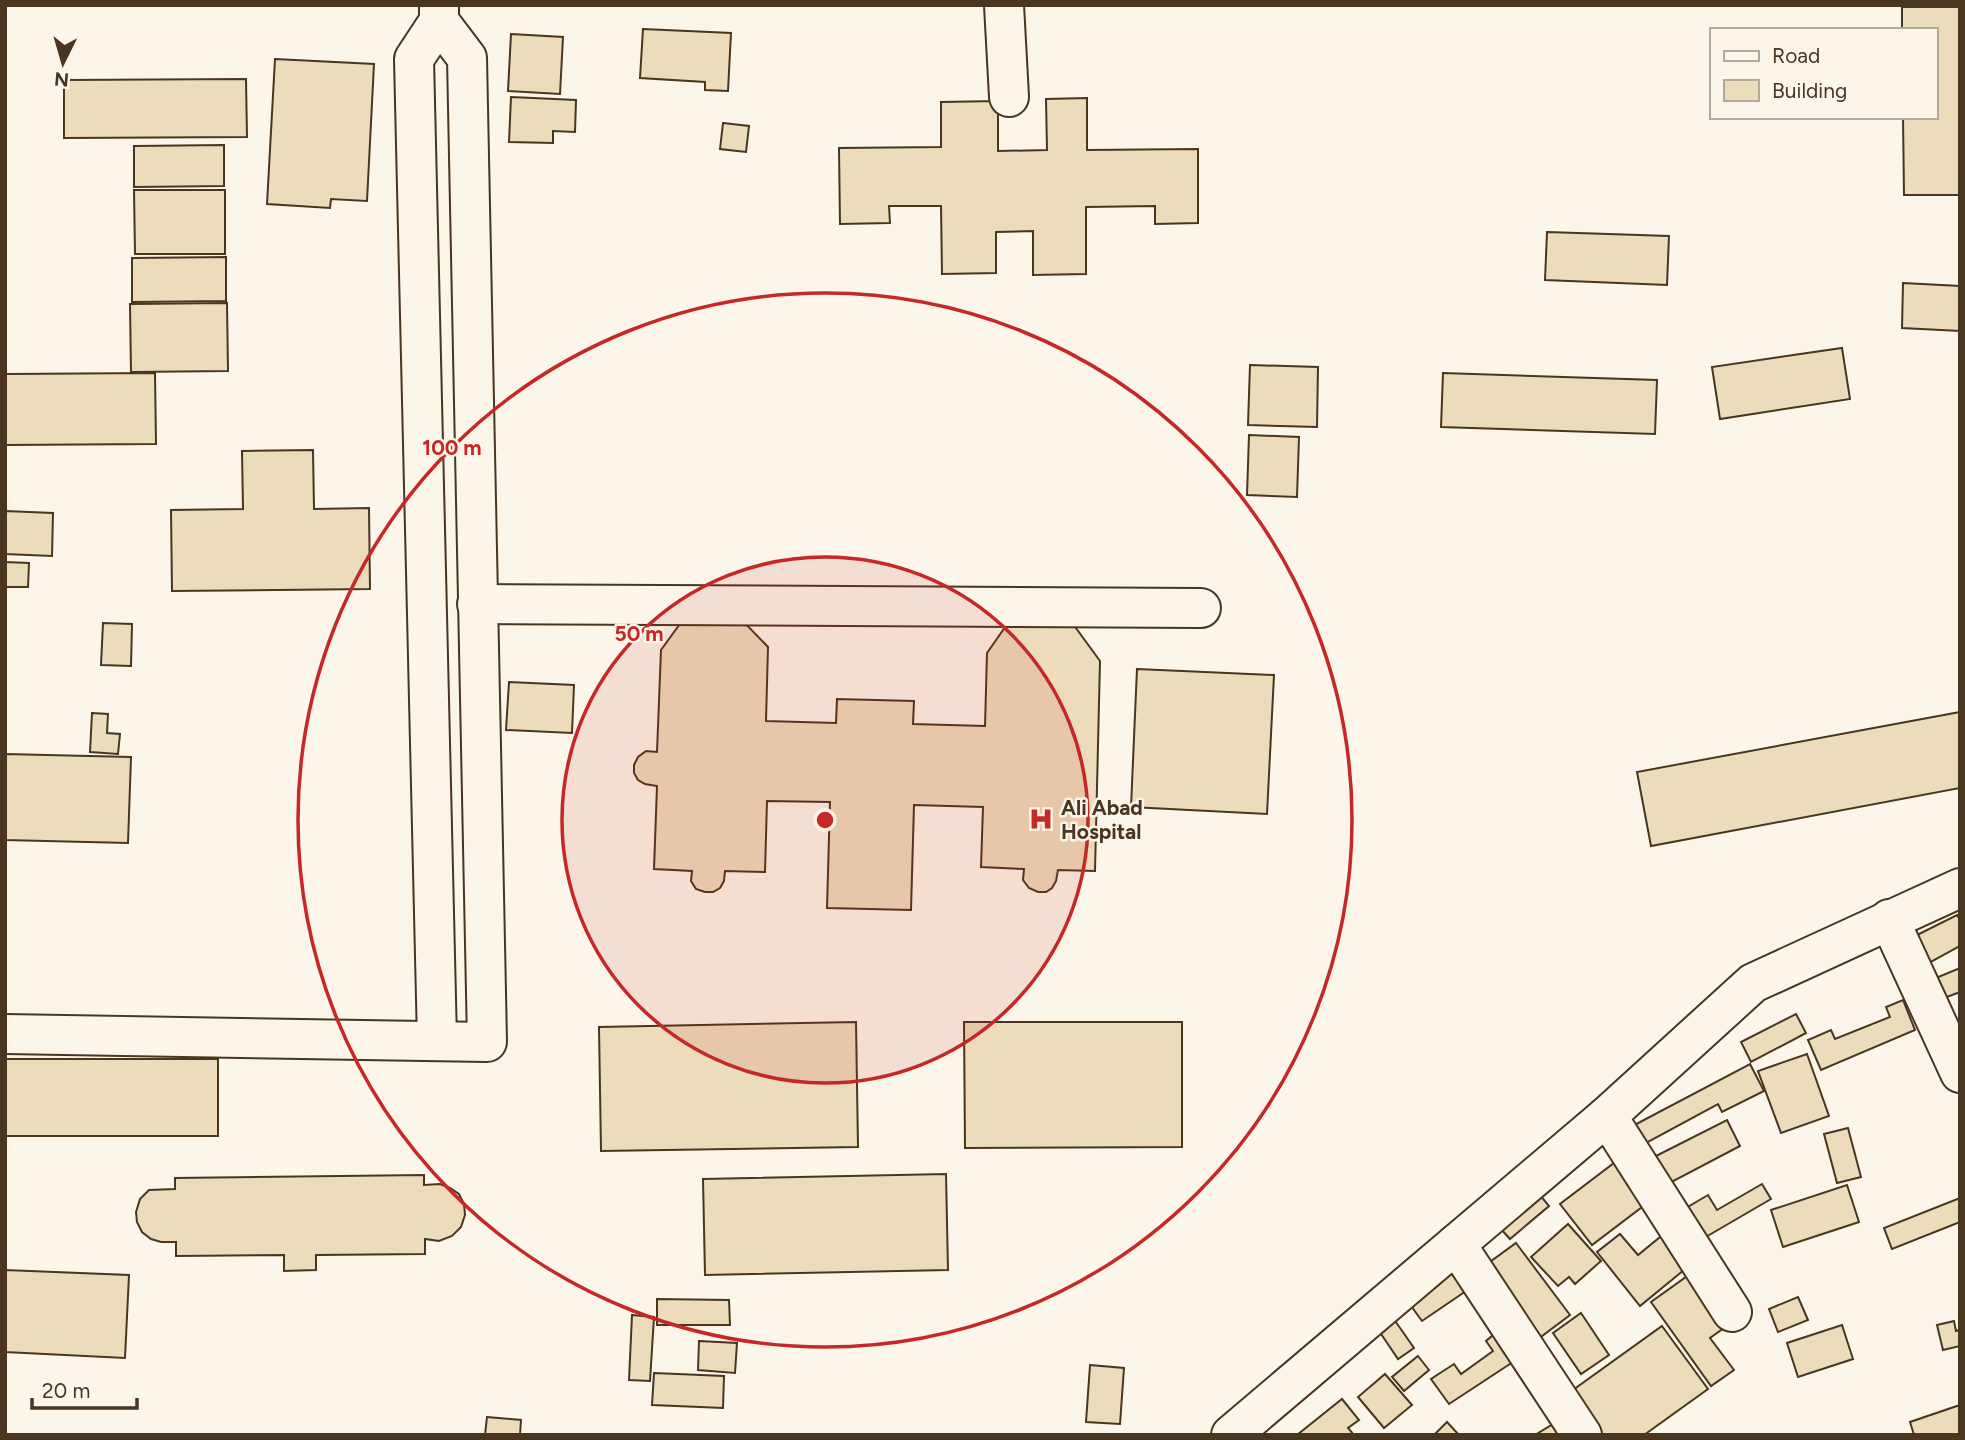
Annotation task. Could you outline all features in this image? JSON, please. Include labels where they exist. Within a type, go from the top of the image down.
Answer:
[{"type":"street","points":[[1004,5],[1009,97]]},
{"type":"street","points":[[5,1034],[487,1042],[467,58],[439,13],[414,59],[437,1041]]},
{"type":"street","points":[[477,604],[1201,608]]},
{"type":"street","points":[[1231,1435],[1607,1116],[1753,983],[1960,888]]},
{"type":"street","points":[[1889,919],[1960,1073]]},
{"type":"street","points":[[1607,1116],[1732,1312]]},
{"type":"street","points":[[1456,1244],[1582,1435]]},
{"type":"building","points":[[1902,7],[1960,7],[1960,195],[1904,195],[1903,119],[1937,119],[1937,28],[1902,28]]},
{"type":"building","points":[[643,29],[731,33],[728,91],[705,90],[705,82],[640,78]]},
{"type":"building","points":[[511,34],[563,37],[560,94],[508,91]]},
{"type":"building","points":[[275,59],[374,64],[367,201],[331,199],[330,208],[267,204]]},
{"type":"building","points":[[246,79],[247,137],[64,138],[64,80]]},
{"type":"building","points":[[511,97],[576,100],[575,132],[553,131],[553,143],[509,142]]},
{"type":"building","points":[[1087,98],[1087,150],[1198,149],[1198,223],[1155,224],[1155,206],[1086,207],[1086,274],[1033,275],[1033,231],[996,232],[996,273],[942,274],[941,206],[889,206],[890,223],[840,224],[839,148],[941,147],[941,102],[998,101],[998,151],[1047,150],[1046,99]]},
{"type":"building","points":[[723,123],[749,126],[746,152],[720,149]]},
{"type":"building","points":[[224,145],[224,186],[134,187],[134,146]]},
{"type":"building","points":[[134,190],[225,190],[225,254],[135,254]]},
{"type":"building","points":[[1547,232],[1669,236],[1667,285],[1545,280]]},
{"type":"building","points":[[226,257],[226,301],[132,302],[132,258]]},
{"type":"building","points":[[1903,283],[1960,286],[1960,331],[1902,328]]},
{"type":"building","points":[[227,303],[228,371],[131,372],[130,304]]},
{"type":"building","points":[[1842,348],[1850,399],[1720,419],[1712,367]]},
{"type":"building","points":[[1250,365],[1318,367],[1317,427],[1248,425]]},
{"type":"building","points":[[155,373],[156,444],[5,445],[5,374]]},
{"type":"building","points":[[1443,373],[1657,380],[1655,434],[1441,427]]},
{"type":"building","points":[[1249,435],[1299,437],[1297,497],[1247,495]]},
{"type":"building","points":[[313,450],[314,509],[369,508],[370,589],[172,591],[171,510],[243,509],[242,451]]},
{"type":"building","points":[[5,511],[53,513],[52,556],[5,554]]},
{"type":"building","points":[[5,562],[29,563],[28,587],[5,587]]},
{"type":"building","points":[[685,617],[739,617],[768,647],[766,721],[836,723],[837,699],[914,701],[913,724],[985,726],[987,653],[1008,623],[1073,624],[1100,661],[1095,871],[1058,870],[1052,888],[1046,892],[1038,892],[1029,888],[1023,880],[1024,869],[981,867],[983,807],[914,805],[911,910],[827,908],[830,802],[767,801],[765,872],[725,871],[720,888],[705,892],[696,889],[691,881],[692,871],[654,869],[657,786],[638,780],[634,765],[638,757],[646,751],[657,752],[661,650]]},
{"type":"building","points":[[103,623],[132,624],[131,666],[101,665]]},
{"type":"building","points":[[1137,669],[1274,675],[1267,814],[1131,807]]},
{"type":"building","points":[[509,682],[574,685],[572,733],[506,730]]},
{"type":"building","points":[[1960,712],[1960,788],[1651,846],[1637,772]]},
{"type":"building","points":[[92,713],[108,714],[107,733],[120,734],[118,754],[90,752]]},
{"type":"building","points":[[5,754],[131,757],[128,843],[5,840]]},
{"type":"building","points":[[1957,915],[1960,920],[1960,946],[1929,963],[1915,936]]},
{"type":"building","points":[[1960,968],[1960,992],[1939,1000],[1931,980]]},
{"type":"building","points":[[1903,1000],[1915,1030],[1821,1070],[1808,1040],[1831,1030],[1835,1039],[1890,1017],[1886,1007]]},
{"type":"building","points":[[1796,1014],[1806,1033],[1751,1062],[1741,1042]]},
{"type":"building","points":[[856,1022],[858,1147],[601,1151],[599,1027]]},
{"type":"building","points":[[964,1022],[1182,1022],[1182,1147],[965,1148]]},
{"type":"building","points":[[1807,1054],[1829,1116],[1781,1133],[1758,1071]]},
{"type":"building","points":[[5,1059],[218,1059],[218,1136],[5,1136]]},
{"type":"building","points":[[1750,1064],[1764,1091],[1722,1112],[1718,1104],[1635,1149],[1625,1130]]},
{"type":"building","points":[[1727,1120],[1740,1146],[1664,1186],[1650,1159]]},
{"type":"building","points":[[1848,1128],[1861,1177],[1837,1183],[1824,1134]]},
{"type":"building","points":[[1614,1163],[1646,1204],[1592,1245],[1560,1204]]},
{"type":"building","points":[[946,1174],[948,1270],[705,1275],[703,1179]]},
{"type":"building","points":[[424,1175],[424,1185],[440,1184],[459,1194],[465,1215],[461,1227],[452,1236],[439,1241],[425,1239],[425,1254],[316,1255],[316,1270],[284,1271],[284,1255],[176,1256],[176,1242],[151,1239],[142,1232],[137,1222],[136,1212],[140,1199],[149,1190],[175,1189],[175,1178]]},
{"type":"building","points":[[1762,1184],[1771,1199],[1704,1238],[1686,1208],[1708,1195],[1717,1210]]},
{"type":"building","points":[[1847,1185],[1859,1222],[1783,1247],[1771,1210]]},
{"type":"building","points":[[1540,1195],[1549,1206],[1510,1239],[1500,1228]]},
{"type":"building","points":[[1960,1198],[1960,1222],[1892,1249],[1884,1228]]},
{"type":"building","points":[[1568,1224],[1601,1261],[1575,1284],[1569,1277],[1558,1286],[1531,1257]]},
{"type":"building","points":[[1665,1233],[1690,1265],[1640,1306],[1597,1252],[1620,1234],[1638,1255]]},
{"type":"building","points":[[1516,1243],[1570,1315],[1538,1339],[1483,1267]]},
{"type":"building","points":[[1450,1268],[1466,1291],[1422,1321],[1406,1299]]},
{"type":"building","points":[[5,1270],[129,1275],[125,1358],[5,1352]]},
{"type":"building","points":[[1693,1272],[1731,1323],[1710,1338],[1734,1370],[1711,1386],[1651,1302]]},
{"type":"building","points":[[1798,1297],[1808,1320],[1778,1332],[1769,1309]]},
{"type":"building","points":[[657,1299],[729,1300],[730,1325],[657,1325]]},
{"type":"building","points":[[1581,1313],[1609,1355],[1581,1374],[1553,1333]]},
{"type":"building","points":[[632,1315],[654,1317],[650,1381],[629,1380]]},
{"type":"building","points":[[1391,1315],[1414,1348],[1398,1359],[1377,1328]]},
{"type":"building","points":[[1954,1321],[1956,1331],[1960,1330],[1960,1346],[1943,1350],[1937,1325]]},
{"type":"building","points":[[1842,1325],[1853,1359],[1798,1377],[1787,1343]]},
{"type":"building","points":[[1662,1326],[1708,1389],[1644,1435],[1595,1435],[1566,1395]]},
{"type":"building","points":[[1500,1329],[1519,1358],[1449,1404],[1431,1379],[1454,1364],[1461,1374],[1493,1351],[1486,1341]]},
{"type":"building","points":[[699,1341],[737,1343],[735,1373],[698,1370]]},
{"type":"building","points":[[1418,1356],[1429,1370],[1404,1391],[1392,1377]]},
{"type":"building","points":[[1090,1365],[1124,1368],[1120,1424],[1086,1422]]},
{"type":"building","points":[[654,1373],[724,1376],[723,1408],[652,1405]]},
{"type":"building","points":[[1385,1374],[1412,1405],[1384,1428],[1358,1397]]},
{"type":"building","points":[[1342,1399],[1359,1420],[1348,1428],[1354,1435],[1297,1435]]},
{"type":"building","points":[[1960,1405],[1960,1435],[1914,1435],[1910,1422]]},
{"type":"building","points":[[1568,1415],[1579,1435],[1535,1435]]},
{"type":"building","points":[[487,1417],[521,1420],[520,1435],[485,1435]]},
{"type":"building","points":[[1447,1422],[1459,1435],[1434,1435]]},
{"type":"place","name":"Ali Abad Hospital","points":[[1041,819]]}]
